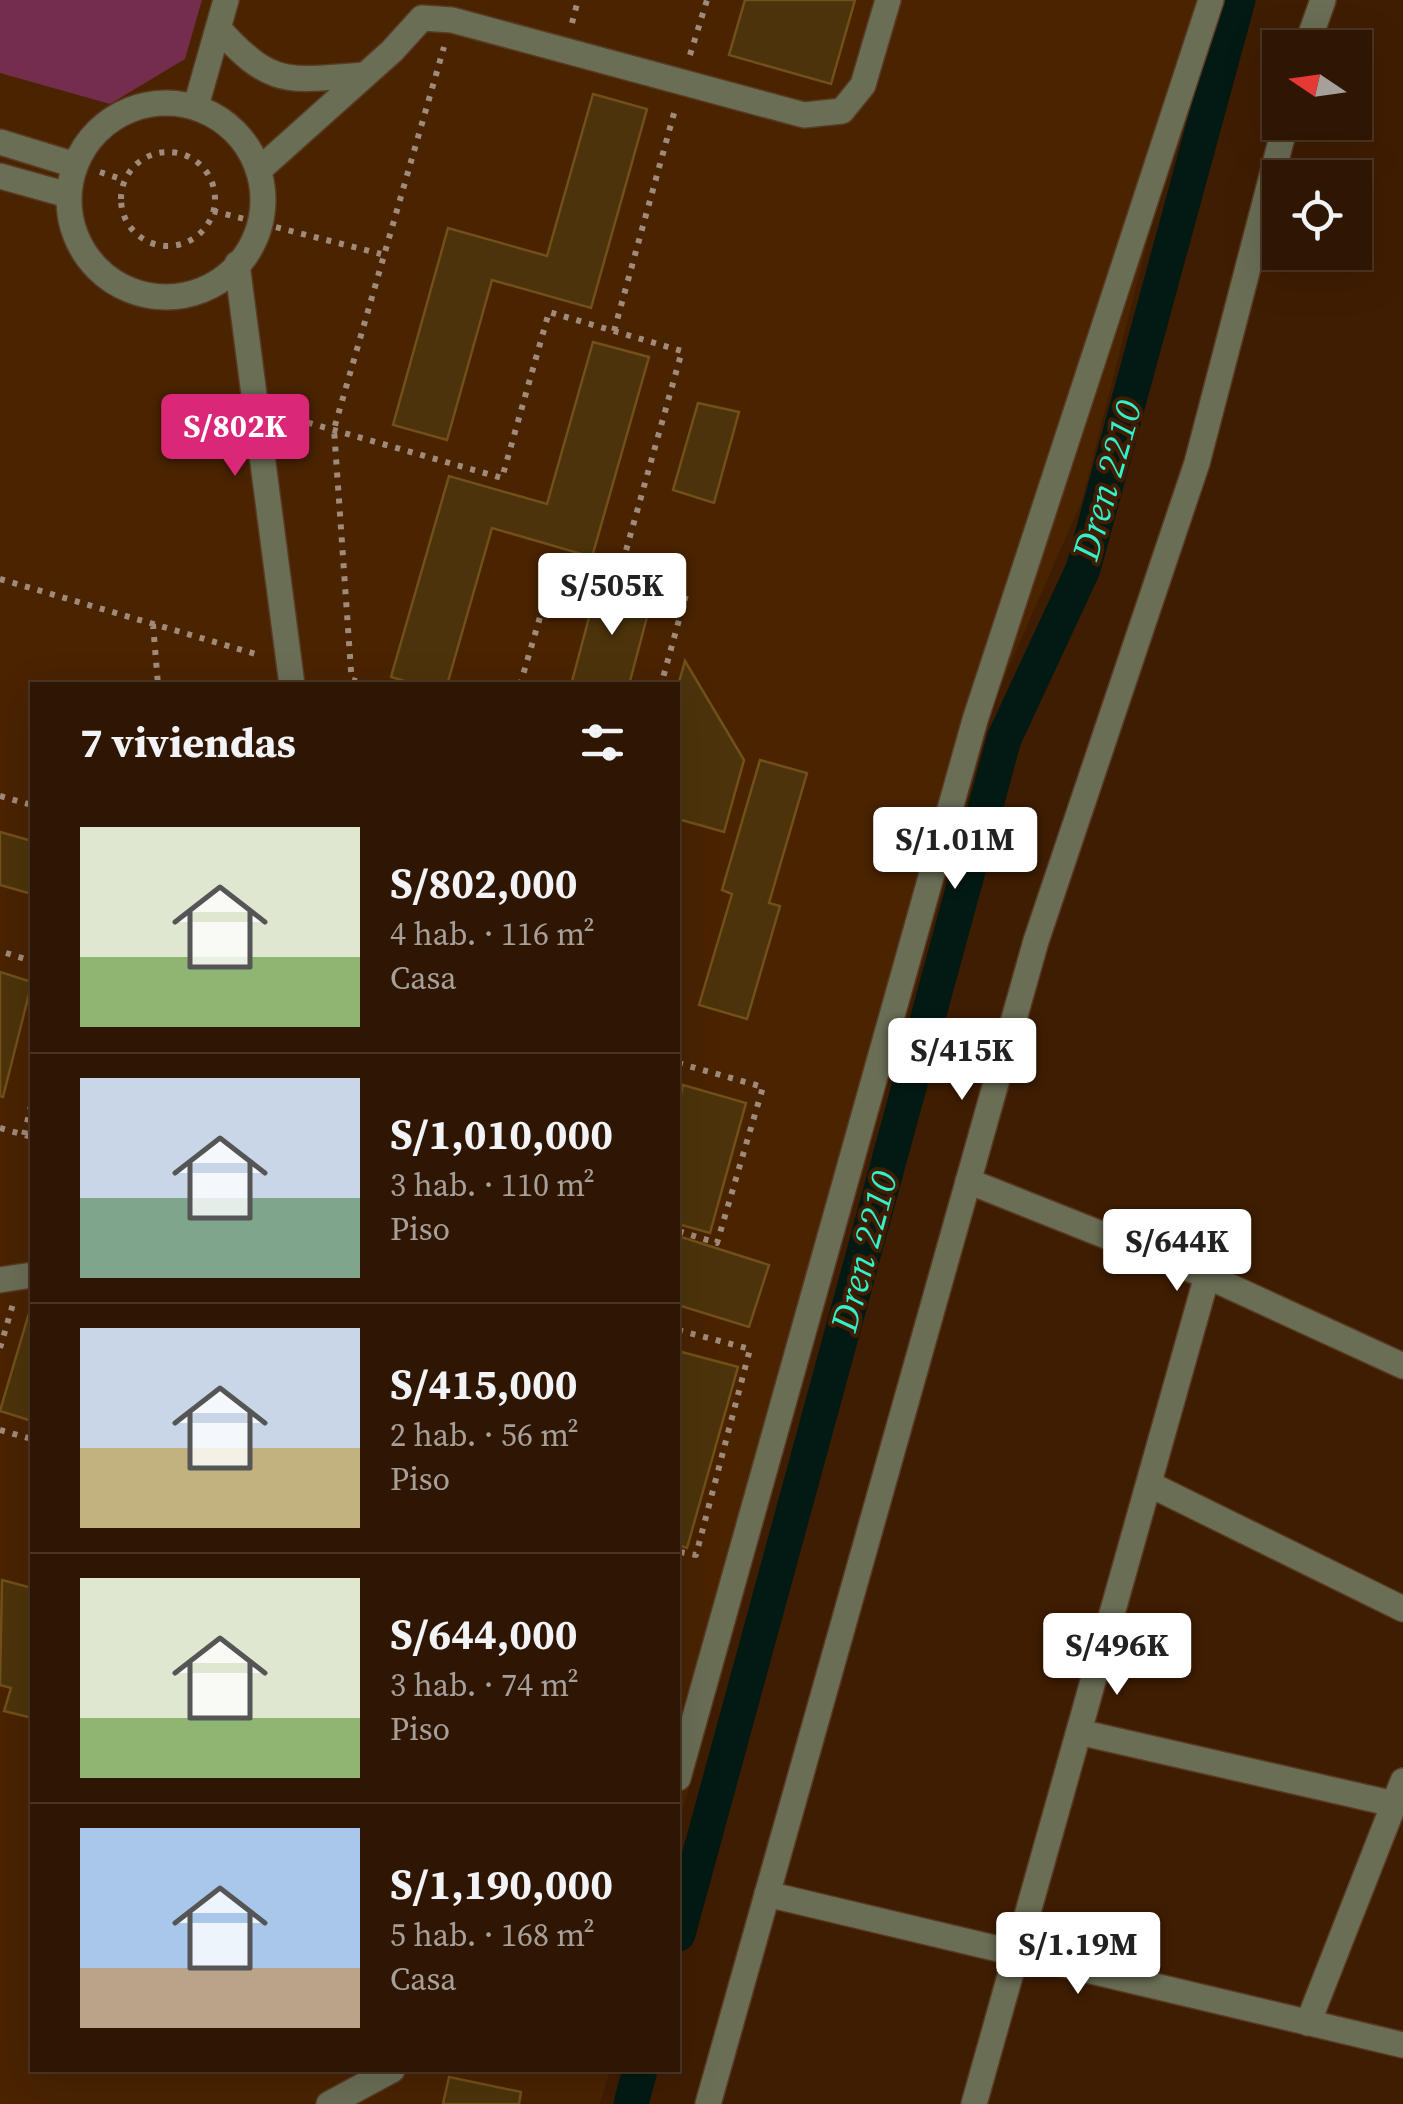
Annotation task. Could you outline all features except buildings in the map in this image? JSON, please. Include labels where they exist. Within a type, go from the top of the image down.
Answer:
[{"type":"street","points":[[196,106],[226,0]]},
{"type":"street","points":[[259,170],[365,75],[427,9],[452,20],[804,115],[842,111],[863,85],[888,0]]},
{"type":"street","points":[[680,1771],[975,720],[1211,0]]},
{"type":"street","points":[[1312,30],[1323,0]]},
{"type":"street","points":[[218,28],[249,62],[285,80],[365,75]]},
{"type":"street","points":[[167,102],[196,106],[224,120],[245,142],[259,170],[264,200],[260,222],[238,264],[223,279],[195,293],[164,298],[134,292],[106,277],[85,255],[72,226],[68,195],[75,165],[90,139],[111,118],[138,106],[167,102]]},
{"type":"street","points":[[708,2104],[1036,941],[1196,464],[1281,140]]},
{"type":"street","points":[[0,142],[75,165]]},
{"type":"street","points":[[0,176],[68,195]]},
{"type":"street","points":[[238,264],[291,674]]},
{"type":"street","points":[[968,1181],[1207,1276],[1403,1366]]},
{"type":"street","points":[[0,1280],[30,1275]]},
{"type":"street","points":[[974,2104],[1207,1276]]},
{"type":"street","points":[[1148,1484],[1403,1608]]},
{"type":"street","points":[[1079,1732],[1398,1792],[1308,2023]]},
{"type":"street","points":[[767,1894],[1403,2046]]},
{"type":"street","points":[[329,2104],[388,2072]]},
{"type":"path","points":[[614,331],[707,0]]},
{"type":"path","points":[[352,682],[334,430],[381,254],[452,20]]},
{"type":"path","points":[[172,152],[186,155],[208,175],[214,188],[213,210],[203,230],[192,240],[163,246],[136,235],[127,224],[120,194],[132,167],[158,153],[172,152]]},
{"type":"path","points":[[213,210],[381,254]]},
{"type":"path","points":[[252,383],[295,419],[502,478],[549,312],[682,351],[620,572]]},
{"type":"path","points":[[521,682],[558,556],[687,590],[662,682]]},
{"type":"path","points":[[0,579],[153,624],[291,674]]},
{"type":"path","points":[[153,624],[158,682]]},
{"type":"path","points":[[0,796],[30,804]]},
{"type":"path","points":[[6,953],[30,960]]},
{"type":"path","points":[[680,1065],[763,1086],[717,1243],[680,1232]]},
{"type":"path","points":[[0,1128],[28,1136]]},
{"type":"path","points":[[680,1331],[750,1349],[696,1556],[680,1552]]},
{"type":"path","points":[[0,1430],[30,1438]]},
{"type":"shaded area","points":[[0,0],[1214,0],[1188,81],[1082,501],[978,737],[963,781],[680,1821],[680,682],[30,682],[30,2072],[609,2072],[600,2104],[0,2104]]},
{"type":"shaded area","points":[[0,0],[202,0],[185,59],[110,104],[0,73]]},
{"type":"waterway","name":"Dren 2210","points":[[680,1927],[1004,739],[1083,569],[1238,0]]},
{"type":"waterway","name":"Dren 2210","points":[[631,2104],[639,2072]]}]
